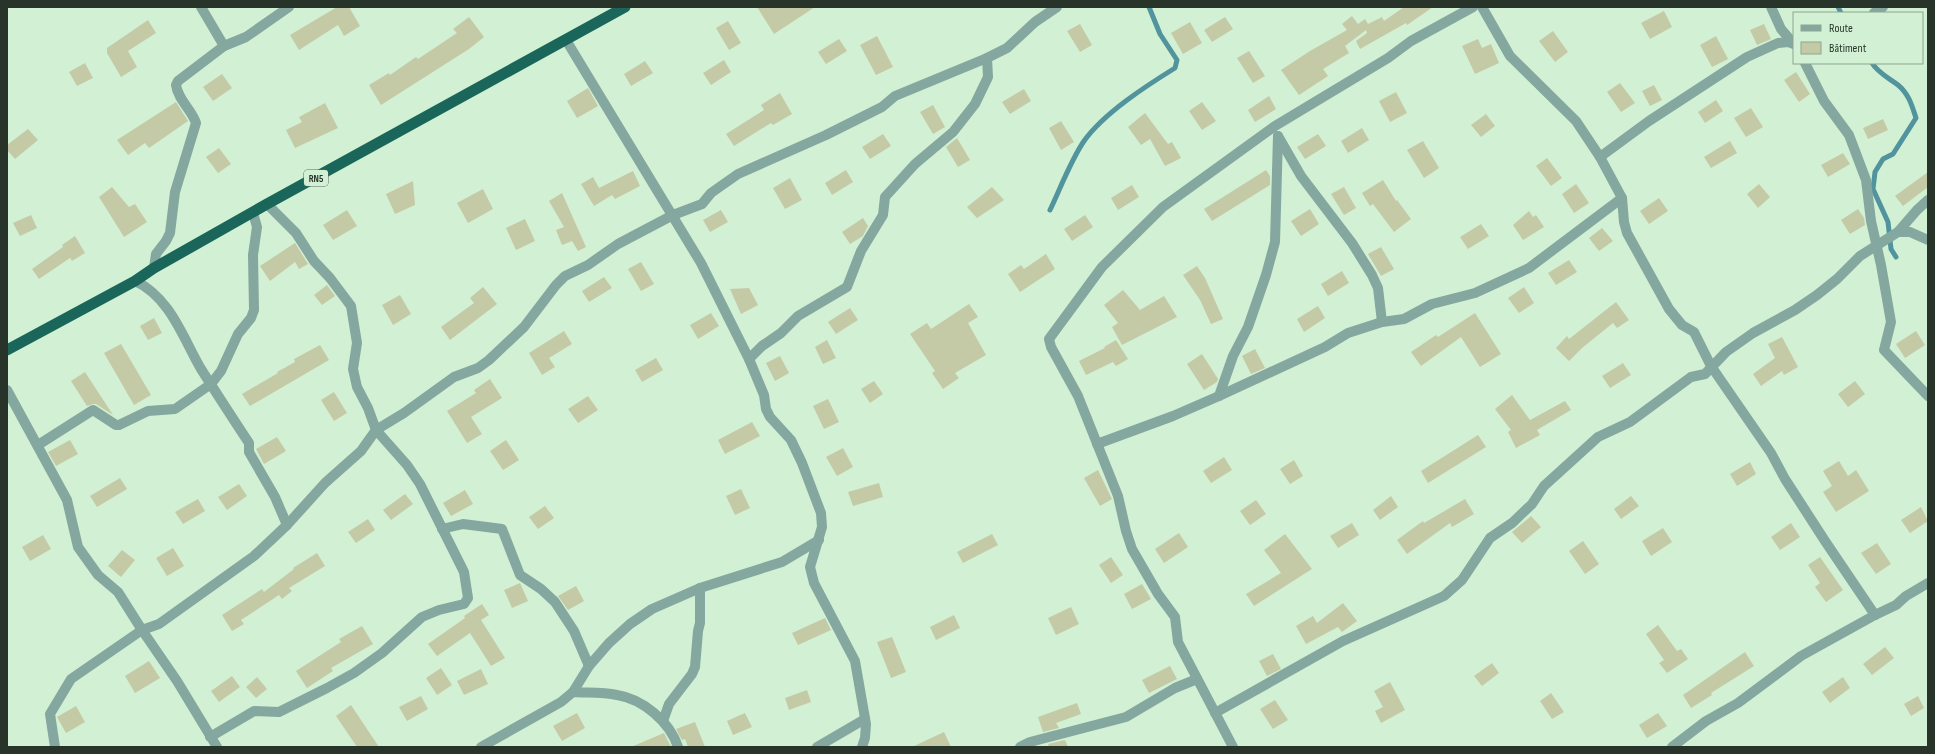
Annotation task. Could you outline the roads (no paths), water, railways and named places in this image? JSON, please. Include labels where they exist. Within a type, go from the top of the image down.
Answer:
[{"type":"highway","name":"RN5","points":[[7,350],[135,281],[154,268],[267,204],[626,7]]},
{"type":"street","points":[[201,7],[224,46]]},
{"type":"street","points":[[154,268],[156,254],[170,233],[175,192],[196,123],[179,95],[176,86],[178,81],[224,46],[246,37],[289,7]]},
{"type":"street","points":[[55,747],[50,714],[71,678],[142,630],[159,624],[254,556],[287,524],[325,483],[360,451],[376,430],[418,404],[454,377],[485,364],[524,327],[556,285],[566,276],[588,265],[612,247],[673,215],[702,204],[711,193],[738,174],[826,135],[882,106],[895,96],[987,58],[1006,48],[1035,22],[1057,7]]},
{"type":"street","points":[[1233,747],[1178,642],[1175,616],[1158,594],[1132,548],[1118,496],[1078,396],[1051,347],[1051,335],[1102,267],[1163,206],[1275,126],[1388,58],[1412,41],[1473,7]]},
{"type":"street","points":[[1482,7],[1510,56],[1576,121],[1600,157],[1622,198],[1624,222],[1627,233],[1669,309],[1682,325],[1694,332],[1711,366],[1762,440],[1824,541],[1875,615]]},
{"type":"street","points":[[1771,7],[1781,29],[1793,43]]},
{"type":"street","points":[[566,40],[701,263],[749,359],[764,395],[766,409],[770,417],[791,440],[802,463],[821,513],[822,527],[819,540],[812,556],[810,567],[814,583],[855,661],[866,730],[862,747]]},
{"type":"street","points":[[1600,157],[1650,121],[1747,57],[1778,43],[1788,42],[1793,44]]},
{"type":"street","points":[[749,359],[762,346],[781,333],[798,316],[847,287],[861,251],[883,215],[885,197],[915,164],[953,132],[975,104],[988,77],[987,58]]},
{"type":"street","points":[[1805,64],[1824,102],[1849,135],[1866,180],[1867,200],[1875,246],[1881,265],[1891,322],[1884,350],[1928,396]]},
{"type":"street","points":[[1275,126],[1278,136],[1301,176],[1352,243],[1372,275],[1378,288],[1382,322]]},
{"type":"street","points":[[1219,396],[1233,356],[1248,327],[1266,275],[1275,242],[1278,136]]},
{"type":"street","points":[[1097,444],[1173,416],[1219,396],[1325,347],[1348,333],[1382,322],[1404,319],[1432,304],[1475,293],[1528,268],[1622,198]]},
{"type":"street","points":[[1215,713],[1343,641],[1444,596],[1462,580],[1490,538],[1512,523],[1532,504],[1544,486],[1598,438],[1630,422],[1691,377],[1705,374],[1726,352],[1753,333],[1795,310],[1817,295],[1837,279],[1860,256],[1898,232],[1928,200]]},
{"type":"street","points":[[210,737],[254,711],[279,712],[327,688],[354,673],[382,653],[422,617],[439,610],[467,602],[468,590],[464,572],[420,484],[407,465],[376,430],[368,408],[353,376],[357,343],[351,306],[330,278],[314,261],[296,232],[267,204]]},
{"type":"street","points":[[38,445],[93,410],[116,425],[119,425],[148,411],[175,409],[211,384],[226,362],[238,334],[253,314],[255,282],[253,255],[257,226],[253,213]]},
{"type":"street","points":[[1898,232],[1910,232],[1928,240]]},
{"type":"street","points":[[135,281],[153,291],[173,317],[211,384],[249,443],[249,452],[275,497],[287,524]]},
{"type":"street","points":[[7,390],[67,500],[78,547],[98,575],[118,592],[142,630],[177,680],[217,747]]},
{"type":"street","points":[[442,529],[464,524],[502,530],[520,574],[541,589],[555,602],[574,631],[589,666]]},
{"type":"street","points":[[481,747],[552,708],[573,692],[589,666],[609,643],[630,624],[652,609],[700,588],[782,562],[819,540]]},
{"type":"street","points":[[1672,747],[1706,721],[1738,703],[1801,656],[1896,605],[1906,596],[1928,583]]},
{"type":"street","points":[[662,721],[669,704],[692,674],[695,667],[700,623],[700,588]]},
{"type":"street","points":[[1020,747],[1030,742],[1126,718],[1175,688],[1197,679]]},
{"type":"street","points":[[573,692],[626,697],[642,705],[662,721],[675,739],[678,747]]},
{"type":"street","points":[[817,747],[865,719]]},
{"type":"waterway","points":[[1050,210],[1075,157],[1084,141],[1092,131],[1114,110],[1151,83],[1175,68],[1177,60],[1160,34],[1149,7]]},
{"type":"waterway","points":[[1838,7],[1840,12]]},
{"type":"waterway","points":[[1872,64],[1880,73],[1898,85],[1905,92],[1910,100],[1916,118],[1893,154],[1883,159],[1875,172],[1873,189],[1888,222],[1891,249],[1896,257]]}]
